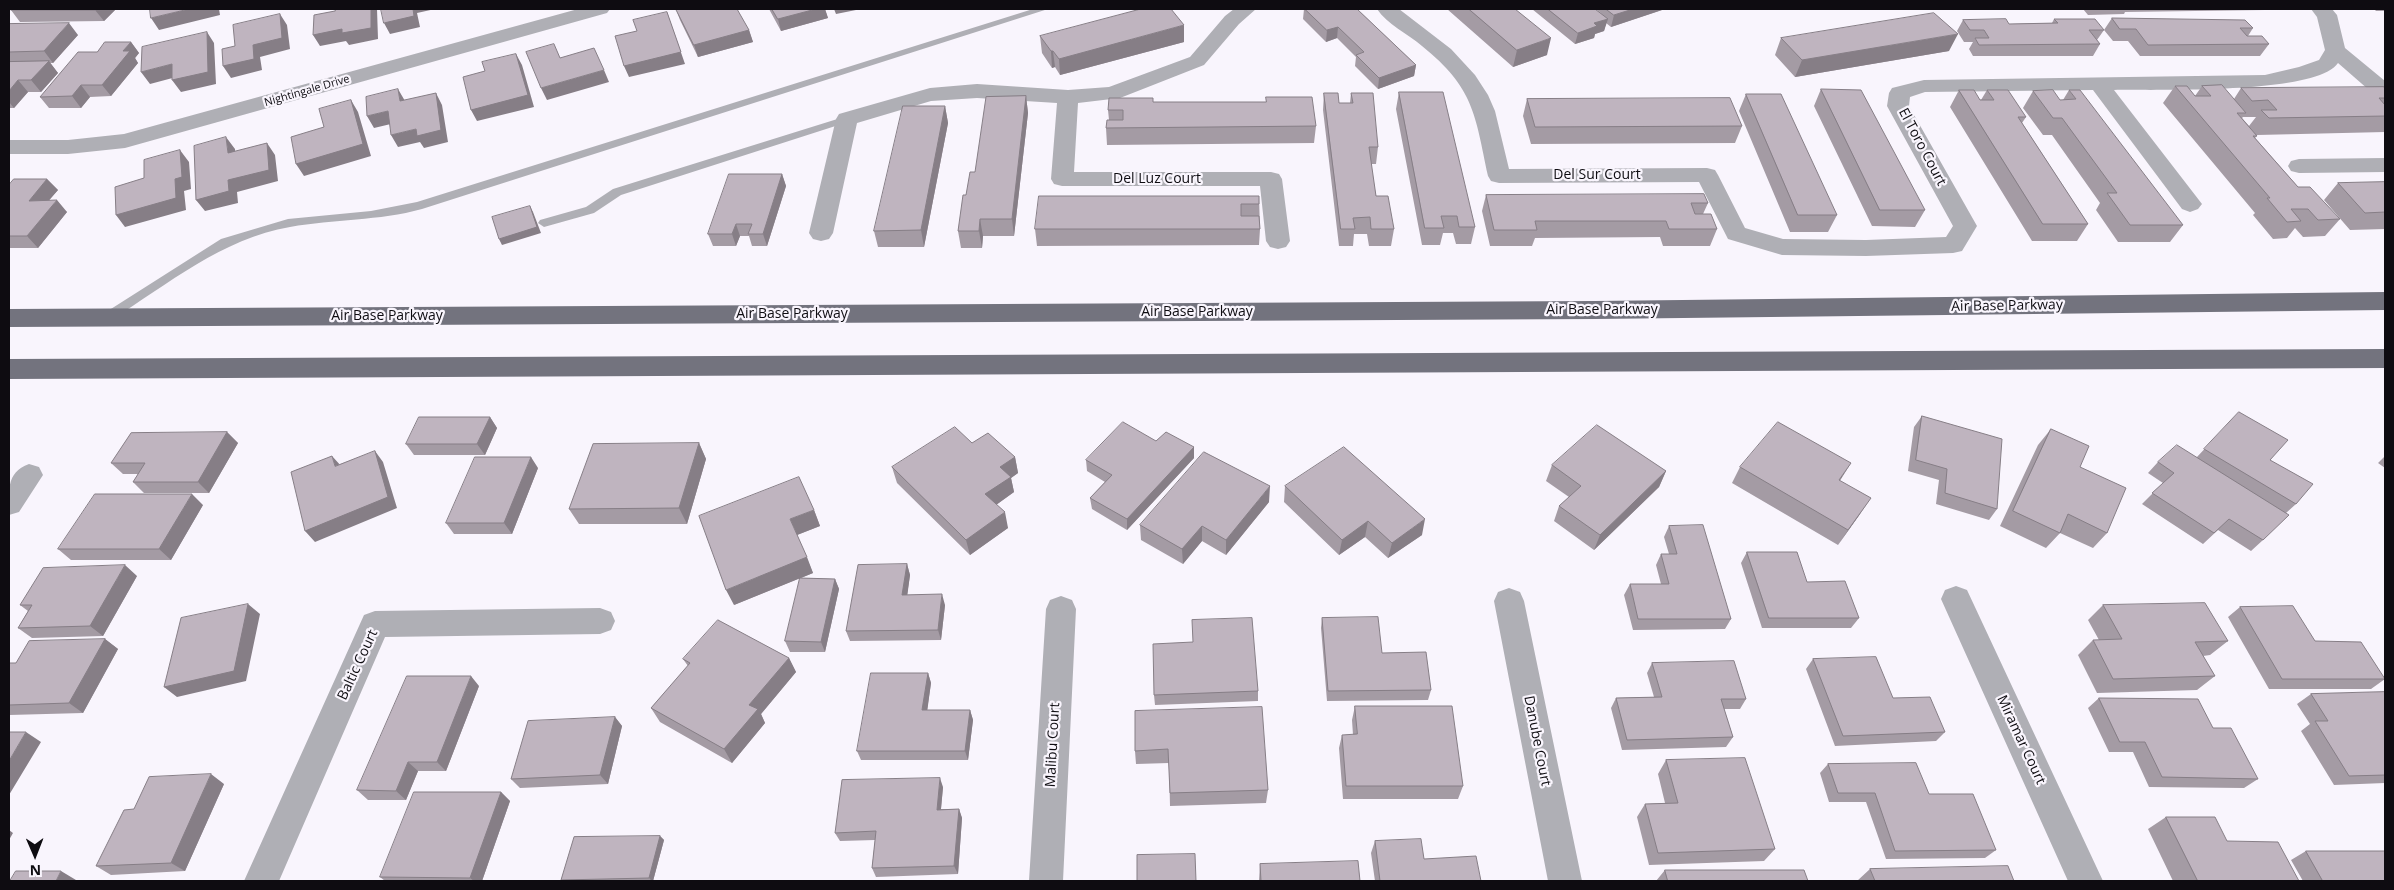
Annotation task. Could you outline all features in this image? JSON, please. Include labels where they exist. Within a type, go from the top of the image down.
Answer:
[{"type":"main road","points":[[2281,303],[2385,285]]},
{"type":"main road","name":"Air Base Parkway","points":[[9,318],[1595,310],[2385,301]]},
{"type":"main road","points":[[9,369],[2385,358]]},
{"type":"street","name":"Nightingale Drive","points":[[9,147],[68,147],[125,141],[600,9]]},
{"type":"street","name":"Del Sur Court","points":[[1387,9],[1449,60],[1466,77],[1484,110],[1498,176],[1707,175],[1736,233],[1782,247],[1866,248]]},
{"type":"street","points":[[2321,9],[2327,16],[2335,50],[2385,92]]},
{"type":"street","points":[[821,233],[847,120],[930,95],[977,91],[1068,97],[1112,93],[1197,61],[1239,14]]},
{"type":"street","name":"El Toro Court","points":[[1866,248],[1953,245],[1965,226],[1898,106],[1900,93],[1924,86],[2264,81],[2305,72],[2327,64],[2335,50]]},
{"type":"street","points":[[2099,84],[2190,204]]},
{"type":"street","name":"Del Luz Court","points":[[1068,97],[1062,179],[1271,178],[1278,240]]},
{"type":"street","points":[[2299,166],[2385,165]]},
{"type":"street","points":[[9,504],[29,475]]},
{"type":"street","name":"Miramar Court","points":[[1956,599],[2086,881]]},
{"type":"street","name":"Danube Court","points":[[1509,601],[1565,881]]},
{"type":"street","name":"Malibu Court","points":[[1046,881],[1061,609]]},
{"type":"street","name":"Baltic Court","points":[[261,881],[376,624],[600,621]]},
{"type":"lane","points":[[108,317],[225,242],[288,223],[371,215],[418,206],[1043,9]]},
{"type":"lane","points":[[544,223],[590,210],[617,192],[847,120]]},
{"type":"building","points":[[12,9],[96,9],[11,10]]},
{"type":"building","points":[[150,9],[189,9],[151,18]]},
{"type":"building","points":[[335,9],[371,9],[371,28],[342,33],[342,29],[313,35],[314,15],[335,11]]},
{"type":"building","points":[[381,9],[413,9],[414,16],[384,23]]},
{"type":"building","points":[[676,9],[737,9],[749,30],[694,45]]},
{"type":"building","points":[[772,9],[816,9],[778,19]]},
{"type":"building","points":[[1141,9],[1171,9],[1184,25],[1059,59],[1040,36]]},
{"type":"building","points":[[1305,9],[1357,9],[1416,65],[1379,78],[1356,55],[1364,52],[1338,27],[1327,30]]},
{"type":"building","points":[[1469,9],[1515,9],[1551,38],[1517,50]]},
{"type":"building","points":[[1548,9],[1595,9],[1608,19],[1594,23],[1597,26],[1578,33]]},
{"type":"building","points":[[1606,9],[1633,9],[1614,15]]},
{"type":"building","points":[[667,12],[681,52],[624,66],[615,36],[637,31],[633,20]]},
{"type":"building","points":[[1934,13],[1958,34],[1802,60],[1781,38]]},
{"type":"building","points":[[280,14],[282,38],[253,45],[254,59],[223,66],[222,49],[235,46],[233,25]]},
{"type":"building","points":[[2112,18],[2245,20],[2253,28],[2240,28],[2247,36],[2262,36],[2269,44],[2148,45],[2136,29],[2120,29]]},
{"type":"building","points":[[2006,19],[2009,24],[2058,23],[2054,19],[2095,19],[2104,30],[2089,30],[2100,44],[1979,45],[1975,38],[1989,38],[1984,30],[1970,30],[1963,20]]},
{"type":"building","points":[[69,23],[44,51],[9,52],[9,24]]},
{"type":"building","points":[[207,32],[208,72],[172,80],[172,64],[141,72],[142,47]]},
{"type":"building","points":[[105,42],[131,42],[123,51],[130,51],[102,85],[81,85],[72,96],[40,97],[78,52],[97,52]]},
{"type":"building","points":[[554,44],[560,58],[594,48],[604,70],[541,88],[526,52]]},
{"type":"building","points":[[516,54],[528,95],[471,110],[463,77],[485,71],[482,62]]},
{"type":"building","points":[[49,61],[31,80],[18,80],[9,91],[9,62]]},
{"type":"building","points":[[2222,85],[2246,113],[2237,113],[2257,136],[2253,136],[2298,187],[2310,187],[2340,219],[2318,220],[2308,209],[2291,209],[2301,221],[2287,222],[2267,198],[2270,198],[2175,86],[2187,86],[2195,96],[2211,96],[2202,86]]},
{"type":"building","points":[[2384,87],[2385,98],[2379,98],[2385,105],[2385,116],[2269,118],[2261,110],[2277,110],[2268,100],[2252,101],[2241,88]]},
{"type":"building","points":[[398,89],[400,101],[436,93],[441,130],[417,136],[416,129],[391,135],[388,111],[367,116],[366,97]]},
{"type":"building","points":[[1821,89],[1861,90],[1925,210],[1880,210]]},
{"type":"building","points":[[1959,90],[1974,90],[1980,100],[1994,100],[1987,90],[2008,90],[2026,117],[2018,117],[2088,224],[2043,224]]},
{"type":"building","points":[[2053,90],[2060,100],[2076,99],[2069,90],[2080,90],[2183,225],[2130,225],[2107,193],[2117,193],[2062,118],[2053,118],[2033,91]]},
{"type":"building","points":[[1399,92],[1443,92],[1475,227],[1459,227],[1457,216],[1441,216],[1444,228],[1425,228]]},
{"type":"building","points":[[1324,93],[1338,93],[1339,103],[1353,103],[1351,93],[1373,93],[1378,147],[1369,147],[1376,196],[1388,196],[1394,229],[1371,229],[1370,217],[1353,218],[1355,229],[1341,229]]},
{"type":"building","points":[[1746,94],[1781,94],[1837,215],[1798,215]]},
{"type":"building","points":[[1026,96],[1012,219],[980,219],[979,231],[958,231],[963,195],[966,195],[970,172],[975,172],[986,97]]},
{"type":"building","points":[[1266,97],[1312,97],[1316,126],[1106,128],[1107,120],[1123,120],[1123,110],[1108,110],[1109,98],[1153,98],[1153,102],[1266,102]]},
{"type":"building","points":[[1730,98],[1742,126],[1535,127],[1527,99]]},
{"type":"building","points":[[351,100],[363,144],[296,164],[291,137],[324,127],[319,109]]},
{"type":"building","points":[[903,106],[945,106],[921,230],[874,231]]},
{"type":"building","points":[[226,137],[228,153],[267,143],[269,170],[228,180],[229,191],[196,200],[194,146]]},
{"type":"building","points":[[180,150],[182,177],[175,179],[176,198],[116,215],[115,187],[144,178],[144,160]]},
{"type":"building","points":[[729,174],[782,174],[763,234],[748,234],[752,224],[736,224],[732,234],[708,234]]},
{"type":"building","points":[[14,179],[47,179],[29,201],[57,200],[27,236],[9,236],[9,185]]},
{"type":"building","points":[[2385,182],[2385,212],[2365,213],[2338,183]]},
{"type":"building","points":[[1704,194],[1708,203],[1691,203],[1695,214],[1711,214],[1717,229],[1669,229],[1666,221],[1535,221],[1537,230],[1494,230],[1486,195]]},
{"type":"building","points":[[1039,196],[1259,196],[1259,204],[1241,204],[1241,216],[1259,216],[1260,229],[1035,229]]},
{"type":"building","points":[[530,206],[537,227],[499,239],[492,217]]},
{"type":"building","points":[[2239,412],[2288,440],[2270,460],[2313,484],[2296,504],[2204,449]]},
{"type":"building","points":[[1922,416],[2002,439],[1997,509],[1945,493],[1947,469],[1916,460]]},
{"type":"building","points":[[419,417],[490,417],[477,444],[406,444]]},
{"type":"building","points":[[1123,422],[1156,441],[1166,432],[1194,447],[1127,519],[1090,498],[1112,475],[1086,460]]},
{"type":"building","points":[[1778,422],[1851,463],[1839,480],[1871,498],[1848,530],[1740,467]]},
{"type":"building","points":[[1597,425],[1666,471],[1600,535],[1559,506],[1581,486],[1552,465]]},
{"type":"building","points":[[955,427],[972,443],[988,433],[1015,457],[1000,467],[1011,477],[985,494],[1005,512],[966,540],[892,467]]},
{"type":"building","points":[[2051,429],[2089,446],[2080,467],[2126,488],[2107,533],[2068,514],[2060,533],[2013,511]]},
{"type":"building","points":[[227,432],[198,482],[133,482],[145,463],[111,463],[131,433]]},
{"type":"building","points":[[699,443],[679,508],[569,509],[593,444]]},
{"type":"building","points":[[2177,445],[2289,515],[2263,540],[2229,519],[2214,533],[2152,493],[2174,473],[2158,462]]},
{"type":"building","points":[[1344,447],[1425,519],[1392,543],[1368,521],[1342,540],[1285,486]]},
{"type":"building","points":[[375,451],[388,497],[305,531],[291,472],[332,456],[335,466]]},
{"type":"building","points":[[1204,452],[1270,486],[1226,540],[1202,526],[1182,549],[1140,525]]},
{"type":"building","points":[[475,457],[531,457],[504,523],[446,523]]},
{"type":"building","points":[[799,477],[814,510],[790,519],[807,557],[726,590],[699,516]]},
{"type":"building","points":[[95,494],[192,494],[159,549],[58,549]]},
{"type":"building","points":[[1703,525],[1731,619],[1638,619],[1630,584],[1669,584],[1661,554],[1677,554],[1669,526]]},
{"type":"building","points":[[1747,552],[1797,552],[1807,582],[1845,581],[1859,618],[1769,618]]},
{"type":"building","points":[[907,564],[902,595],[942,594],[938,630],[846,631],[858,565]]},
{"type":"building","points":[[125,565],[90,626],[18,628],[32,605],[20,605],[43,568]]},
{"type":"building","points":[[800,578],[835,579],[821,642],[785,641]]},
{"type":"building","points":[[2205,603],[2228,641],[2195,642],[2215,676],[2113,679],[2093,640],[2122,639],[2103,605]]},
{"type":"building","points":[[248,604],[234,671],[164,687],[181,618]]},
{"type":"building","points":[[2293,606],[2315,641],[2361,642],[2385,679],[2282,679],[2240,607]]},
{"type":"building","points":[[1378,617],[1382,653],[1426,652],[1431,690],[1328,691],[1322,618]]},
{"type":"building","points":[[1252,618],[1258,691],[1154,695],[1153,644],[1193,642],[1192,620]]},
{"type":"building","points":[[718,620],[789,658],[749,705],[758,709],[724,749],[651,708],[690,663],[683,659]]},
{"type":"building","points":[[105,639],[69,703],[9,705],[9,663],[16,663],[29,641]]},
{"type":"building","points":[[1876,657],[1893,698],[1930,697],[1945,732],[1843,736],[1813,659]]},
{"type":"building","points":[[1734,661],[1746,699],[1721,699],[1733,737],[1627,740],[1616,698],[1662,697],[1652,663]]},
{"type":"building","points":[[871,673],[928,673],[922,710],[970,710],[965,751],[857,751]]},
{"type":"building","points":[[407,676],[471,676],[437,762],[408,762],[396,791],[357,790]]},
{"type":"building","points":[[2385,692],[2385,775],[2349,776],[2315,721],[2328,721],[2311,694]]},
{"type":"building","points":[[2099,698],[2198,699],[2213,728],[2231,728],[2258,779],[2162,777],[2145,742],[2120,742]]},
{"type":"building","points":[[1355,706],[1452,706],[1463,786],[1346,786],[1342,735],[1357,734]]},
{"type":"building","points":[[1262,707],[1268,790],[1170,793],[1168,749],[1135,751],[1135,711]]},
{"type":"building","points":[[615,717],[600,775],[511,779],[528,721]]},
{"type":"building","points":[[9,732],[26,732],[9,761]]},
{"type":"building","points":[[1745,758],[1775,849],[1658,853],[1645,804],[1678,803],[1666,760]]},
{"type":"building","points":[[1916,763],[1929,794],[1973,794],[1996,850],[1895,851],[1875,793],[1838,793],[1828,764]]},
{"type":"building","points":[[211,774],[171,863],[96,866],[124,810],[134,809],[149,777]]},
{"type":"building","points":[[940,778],[937,810],[959,809],[954,866],[872,868],[876,831],[835,833],[842,780]]},
{"type":"building","points":[[414,792],[501,792],[470,878],[380,877]]},
{"type":"building","points":[[2166,817],[2215,817],[2227,841],[2278,842],[2299,881],[2198,881]]},
{"type":"building","points":[[660,836],[649,878],[561,880],[574,837]]},
{"type":"building","points":[[1421,839],[1424,859],[1476,856],[1481,881],[1380,881],[1375,841]]},
{"type":"building","points":[[2306,851],[2385,851],[2385,881],[2323,881]]},
{"type":"building","points":[[1195,854],[1196,881],[1137,881],[1137,855]]},
{"type":"building","points":[[1358,861],[1360,881],[1261,881],[1260,864]]},
{"type":"building","points":[[2008,866],[2014,881],[1875,881],[1870,869]]},
{"type":"building","points":[[1665,870],[1804,870],[1808,881],[1668,881]]},
{"type":"building","points":[[16,871],[61,871],[56,881],[10,881]]}]
